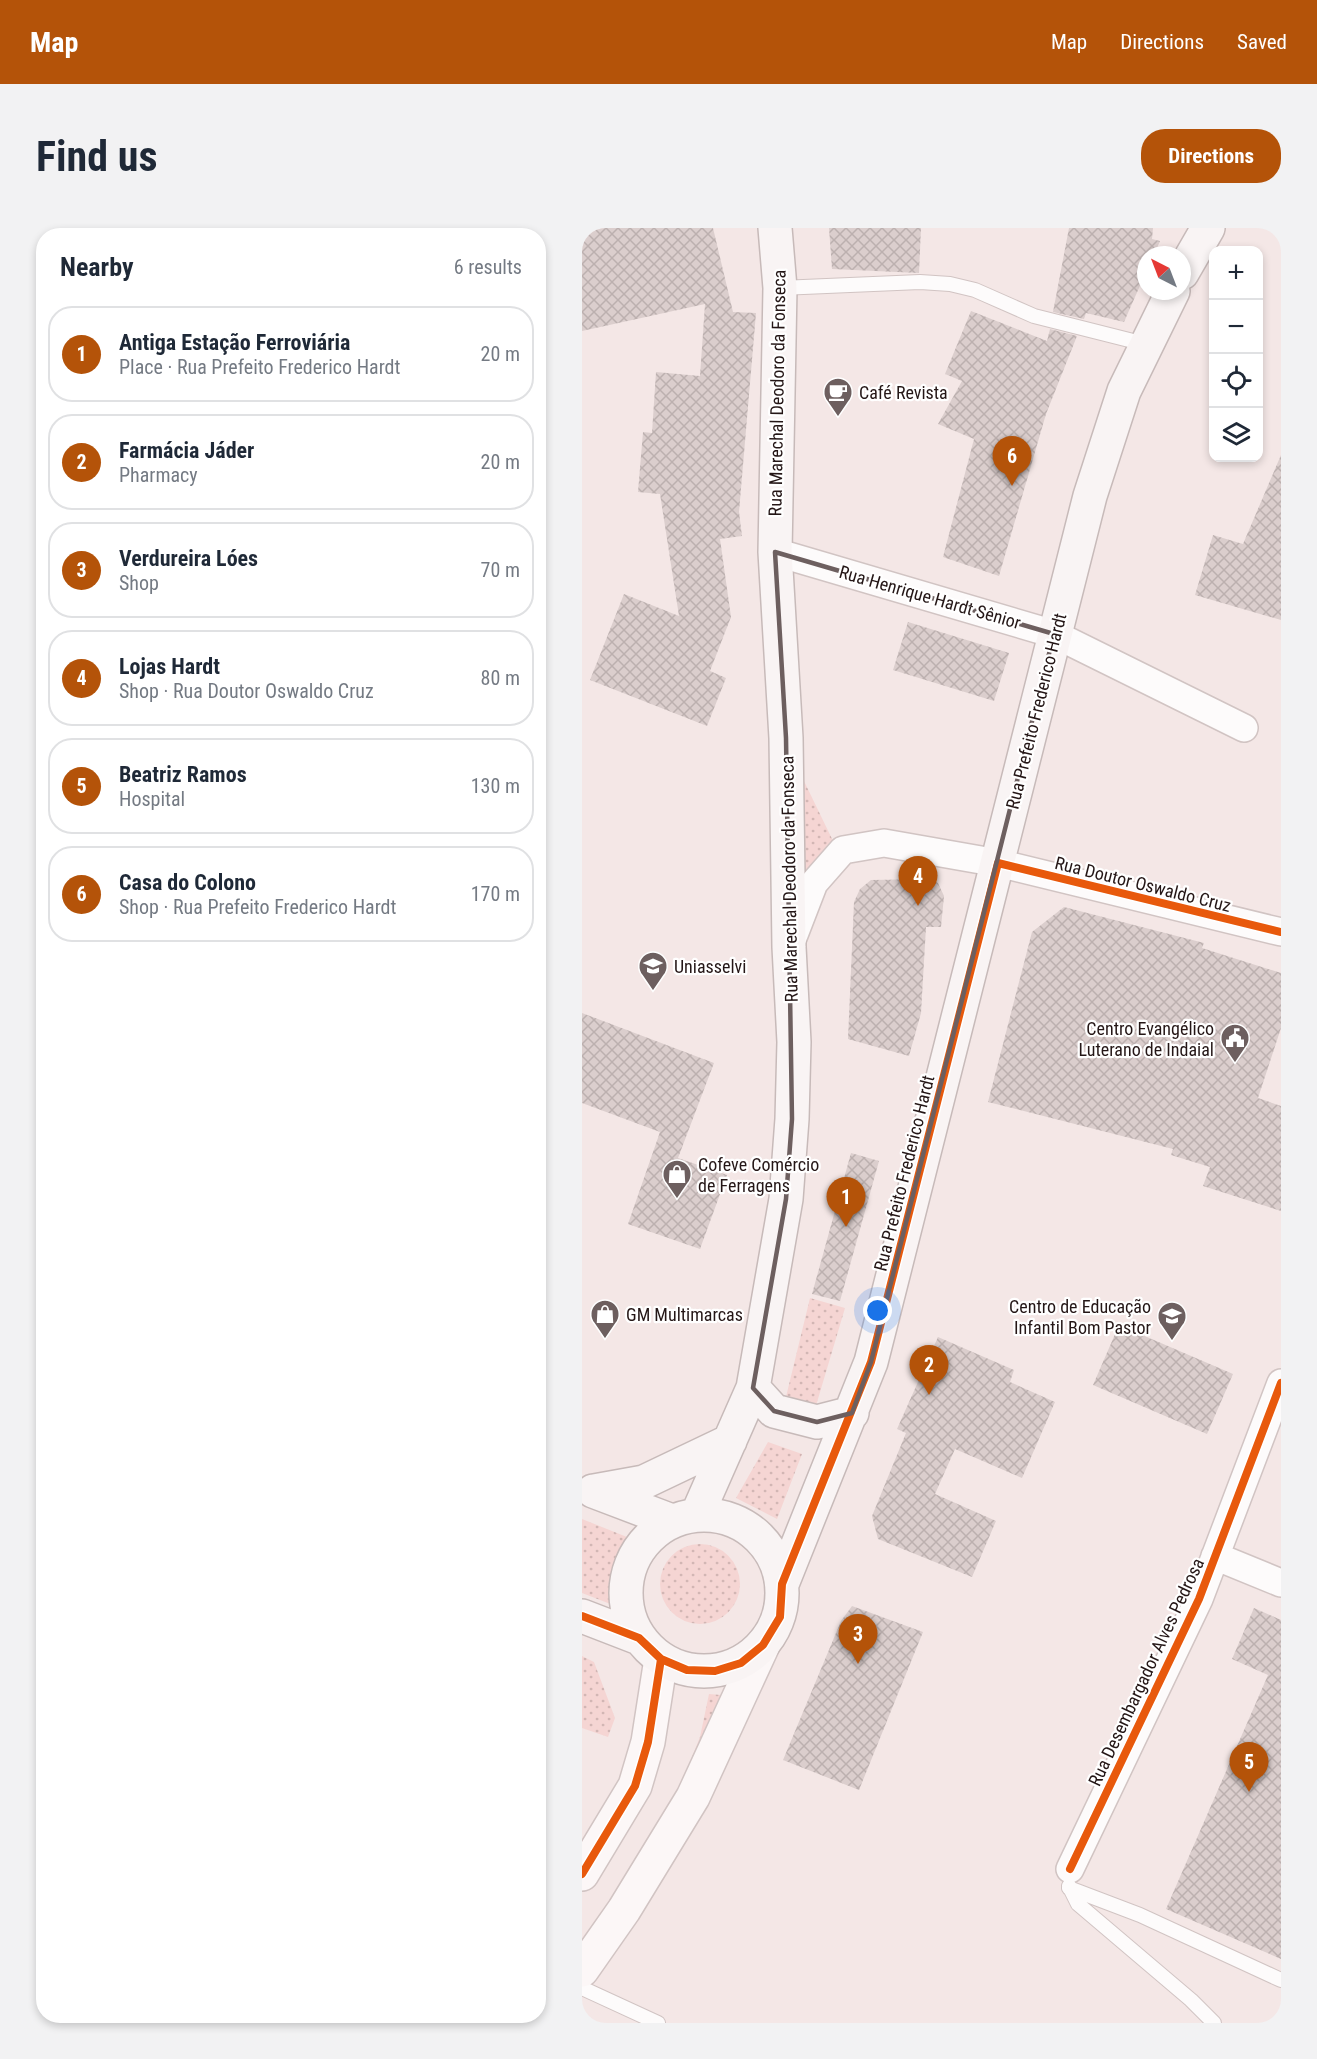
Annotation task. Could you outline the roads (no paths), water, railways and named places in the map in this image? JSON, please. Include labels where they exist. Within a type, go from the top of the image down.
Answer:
[{"type":"main road","name":"Rua Marechal Deodoro da Fonseca","points":[[685,1518],[730,1441],[753,1388],[786,1199],[794,1042],[789,947],[786,738],[775,552],[780,288],[775,228]]},
{"type":"main road","points":[[1191,257],[1208,228]]},
{"type":"main road","name":"Rua Prefeito Frederico Hardt","points":[[782,1584],[871,1362],[1054,634],[1107,441],[1124,391],[1168,300]]},
{"type":"main road","points":[[753,1388],[774,1411],[817,1422],[852,1413]]},
{"type":"main road","points":[[588,1490],[644,1482],[730,1441]]},
{"type":"main road","points":[[582,1970],[624,1910],[693,1797],[763,1645],[780,1617],[782,1584],[776,1561],[757,1535],[744,1525],[721,1516],[685,1518],[588,1490]]},
{"type":"main road","points":[[582,1874],[635,1786],[648,1742],[650,1648],[626,1606],[628,1572],[645,1542],[685,1518]]},
{"type":"main road","points":[[582,1616],[650,1648],[687,1670],[715,1671],[741,1663],[763,1645]]},
{"type":"street","name":"Rua Henrique Hardt Sênior","points":[[775,552],[1054,634],[1244,728]]},
{"type":"street","name":"Rua Doutor Oswaldo Cruz","points":[[789,947],[814,883],[843,850],[884,843],[998,863],[1281,932]]},
{"type":"street","name":"Rua Desembargador Alves Pedrosa","points":[[1070,1878],[1199,1599],[1281,1383]]},
{"type":"street","points":[[1215,1556],[1281,1583]]},
{"type":"lane","points":[[780,288],[920,282],[950,284],[975,290],[1034,316],[1145,344]]},
{"type":"lane","points":[[1070,1878],[1140,1915],[1281,1980]]},
{"type":"lane","points":[[1070,1878],[1078,1904],[1191,2000],[1214,2023]]},
{"type":"lane","points":[[582,1988],[658,2023]]},
{"type":"place","name":"Café Revista","points":[[838,418]]},
{"type":"place","name":"Casa do Colono","points":[[1012,486]]},
{"type":"place","name":"Lojas Hardt","points":[[918,906]]},
{"type":"place","name":"Uniasselvi","points":[[653,992]]},
{"type":"place","name":"Centro Evangélico Luterano de Indaial","points":[[1235,1064]]},
{"type":"place","name":"Cofeve Comércio de Ferragens","points":[[677,1200]]},
{"type":"place","name":"Antiga Estação Ferroviária","points":[[846,1227]]},
{"type":"place","name":"GM Multimarcas","points":[[605,1340]]},
{"type":"place","name":"Centro de Educação Infantil Bom Pastor","points":[[1172,1342]]},
{"type":"place","name":"Farmácia Jáder","points":[[929,1395]]},
{"type":"place","name":"Verdureira Lóes","points":[[858,1664]]},
{"type":"place","name":"Beatriz Ramos","points":[[1249,1792]]}]
